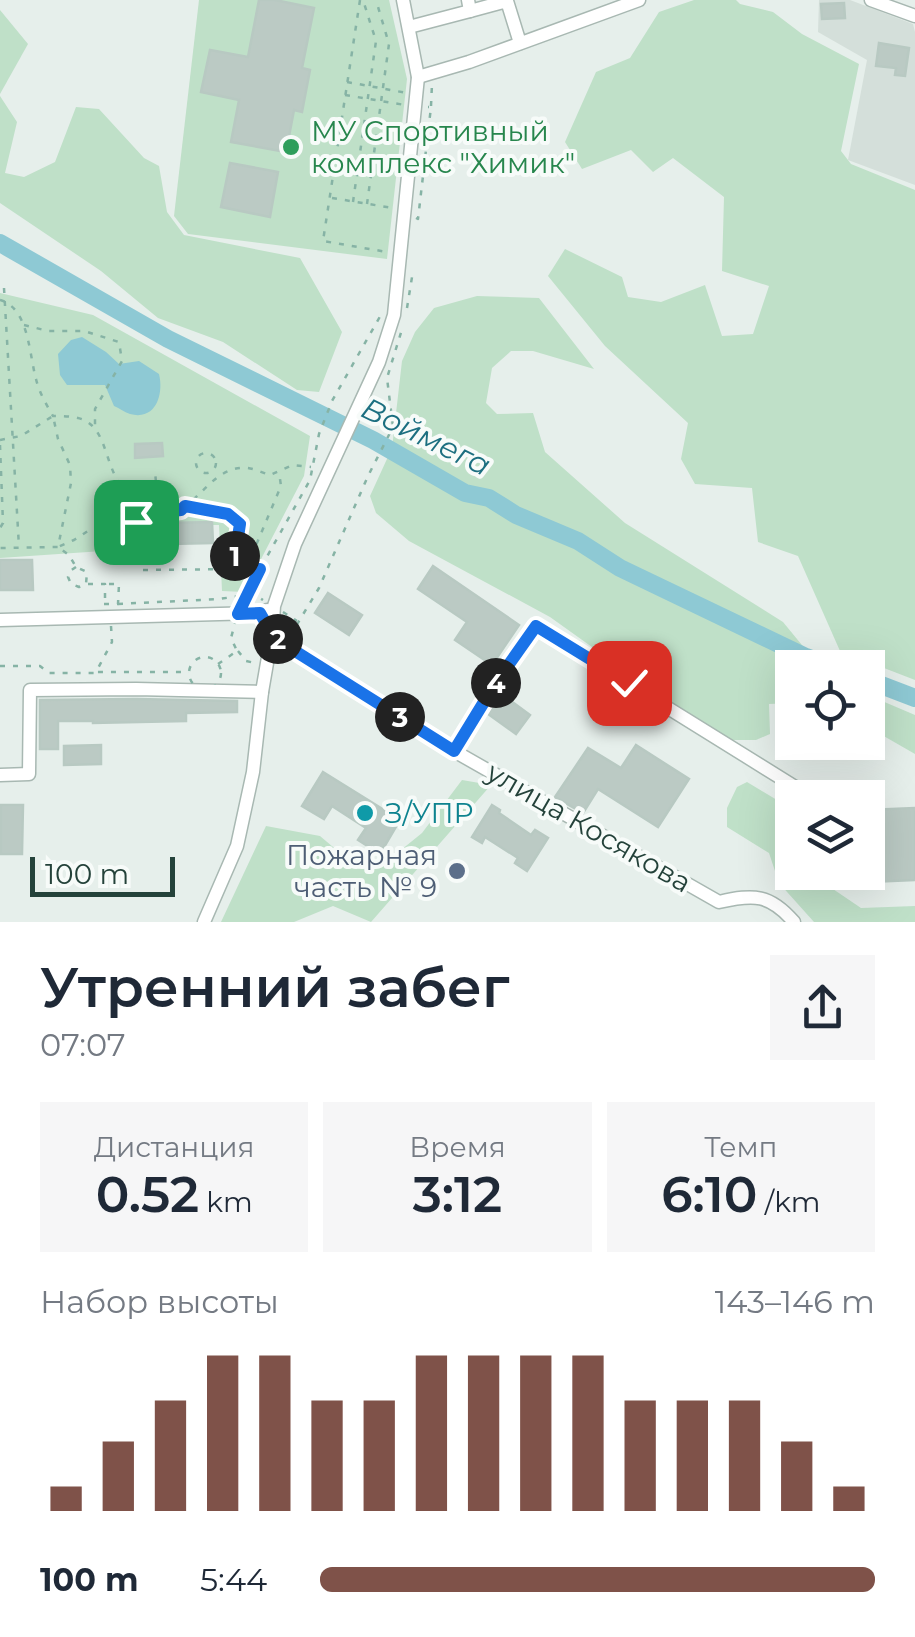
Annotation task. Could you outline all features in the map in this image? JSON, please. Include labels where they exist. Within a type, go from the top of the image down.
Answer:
[{"type":"street","points":[[204,922],[238,846],[253,772],[274,606],[295,544],[360,406],[394,315],[414,80],[403,0]]},
{"type":"street","points":[[414,80],[639,0]]},
{"type":"street","points":[[871,0],[915,16]]},
{"type":"street","points":[[408,27],[469,5],[507,1],[520,43]]},
{"type":"street","points":[[0,620],[260,613],[274,606]]},
{"type":"street","name":"улица Косякова","points":[[260,613],[272,634],[287,646],[454,751],[719,902],[741,897],[779,904],[794,922]]},
{"type":"street","points":[[454,751],[536,626],[784,780]]},
{"type":"street","points":[[0,776],[29,774],[30,690],[262,692]]},
{"type":"path","points":[[362,0],[323,240],[390,252]]},
{"type":"path","points":[[353,202],[376,41],[362,0]]},
{"type":"path","points":[[367,204],[389,44],[376,0]]},
{"type":"path","points":[[431,107],[433,72]]},
{"type":"path","points":[[345,95],[407,105],[414,80]]},
{"type":"path","points":[[347,82],[408,94]]},
{"type":"path","points":[[329,198],[395,208],[394,215]]},
{"type":"path","points":[[287,646],[319,588],[394,427],[387,378],[402,332],[413,270]]},
{"type":"path","points":[[4,288],[19,547]]},
{"type":"path","points":[[3,300],[22,320],[36,382],[70,465],[71,483],[58,546]]},
{"type":"path","points":[[218,664],[237,651],[231,638],[238,614],[310,480],[319,434],[332,401],[383,311]]},
{"type":"path","points":[[23,325],[48,331],[84,330],[119,342],[122,360],[95,409],[95,429],[118,482],[132,500],[164,512]]},
{"type":"path","points":[[0,528],[0,442],[37,428],[53,416],[84,420],[95,429]]},
{"type":"path","points":[[0,548],[58,546],[106,525],[181,510],[211,481],[232,469],[249,468],[270,475],[293,465],[312,467]]},
{"type":"path","points":[[155,471],[164,512]]},
{"type":"path","points":[[246,569],[281,486],[279,471]]},
{"type":"path","points":[[205,472],[211,481]]},
{"type":"path","points":[[185,506],[228,514],[240,524],[233,569]]},
{"type":"path","points":[[58,546],[76,567],[87,572],[86,584]]},
{"type":"path","points":[[76,567],[70,571],[69,581],[78,587],[119,584],[118,604]]},
{"type":"path","points":[[143,570],[260,569]]},
{"type":"path","points":[[104,584],[104,604],[248,595]]},
{"type":"path","points":[[96,672],[112,642],[111,617]]},
{"type":"path","points":[[210,658],[218,664],[220,678],[209,688],[195,685],[189,672],[192,663],[210,658]]},
{"type":"path","points":[[0,666],[40,666],[50,673],[189,672]]},
{"type":"shaded area","points":[[819,0],[850,0],[913,24],[915,185],[848,160],[867,60],[818,32]]},
{"type":"green space","name":"МУ Спортивный комплекс \"Химик\"","points":[[199,0],[389,0],[407,79],[387,259],[188,234],[174,216]]},
{"type":"green space","points":[[694,0],[736,0],[773,12],[802,34],[859,64],[841,151],[851,164],[915,190],[915,680],[885,668],[885,650],[840,650],[798,556],[758,542],[752,488],[695,484],[681,459],[688,423],[605,346],[548,276],[565,249],[622,277],[628,297],[661,302],[705,285],[722,336],[753,334],[769,286],[722,271],[724,197],[673,158],[653,172],[631,150],[582,169],[565,142],[596,72],[630,58],[659,12]]},
{"type":"green space","points":[[0,10],[28,44],[0,94]]},
{"type":"green space","points":[[0,96],[17,122],[5,173],[24,177],[55,162],[76,107],[99,109],[144,158],[159,166],[167,212],[184,235],[300,258],[342,332],[319,392],[297,390],[223,342],[158,318],[101,271],[0,203]]},
{"type":"green space","points":[[0,293],[93,315],[310,436],[304,476],[244,592],[222,591],[219,525],[177,525],[147,548],[0,558]]},
{"type":"green space","points":[[477,296],[539,298],[594,369],[533,351],[511,351],[492,368],[486,403],[497,414],[533,413],[545,452],[625,523],[783,622],[806,650],[775,650],[775,704],[769,704],[770,734],[756,740],[723,740],[668,713],[627,672],[550,617],[409,541],[376,513],[370,496],[392,448],[402,361],[415,332],[434,308]]},
{"type":"green space","points":[[885,702],[915,715],[915,754],[885,737]]},
{"type":"green space","points":[[462,780],[491,785],[371,922],[333,906],[294,922],[221,922],[266,826],[320,836],[352,863],[380,867],[422,833]]},
{"type":"green space","points":[[747,782],[775,799],[775,871],[769,853],[727,827],[727,808],[737,787]]},
{"type":"green space","points":[[785,890],[834,890],[861,908],[915,906],[915,922],[814,922]]},
{"type":"water","points":[[82,337],[119,364],[139,361],[159,374],[159,397],[152,410],[139,415],[114,406],[105,385],[67,385],[60,375],[58,354],[71,340]]},
{"type":"building","points":[[259,0],[314,8],[302,68],[310,70],[302,112],[294,110],[286,152],[231,142],[239,100],[201,92],[210,50],[248,57]]},
{"type":"building","points":[[844,3],[845,18],[822,19],[821,4]]},
{"type":"building","points":[[879,43],[909,48],[905,76],[895,75],[896,68],[876,66]]},
{"type":"building","points":[[230,163],[278,172],[270,217],[221,207]]},
{"type":"building","points":[[162,443],[163,456],[135,458],[135,444]]},
{"type":"building","points":[[212,522],[213,543],[169,544],[168,523]]},
{"type":"building","points":[[0,560],[32,560],[33,590],[0,590]]},
{"type":"building","points":[[433,566],[519,625],[492,665],[455,640],[467,622],[418,589]]},
{"type":"building","points":[[328,593],[362,615],[349,635],[315,613]]},
{"type":"building","points":[[500,693],[530,715],[516,734],[488,714]]},
{"type":"building","points":[[40,700],[237,701],[237,712],[186,713],[186,721],[58,721],[58,749],[40,749]]},
{"type":"building","points":[[101,745],[101,764],[64,765],[64,746]]},
{"type":"building","points":[[636,745],[689,779],[658,827],[598,789],[583,813],[555,797],[588,748],[621,768]]},
{"type":"building","name":"З/УПР","points":[[323,772],[400,820],[380,854],[358,840],[366,828],[332,806],[324,819],[302,806]]},
{"type":"building","points":[[1,805],[23,805],[22,854],[1,854]]},
{"type":"building","points":[[492,805],[531,835],[535,830],[548,838],[527,871],[515,863],[518,858],[485,837],[482,843],[472,837]]},
{"type":"building","points":[[915,808],[915,880],[885,881],[885,809]]},
{"type":"waterway","name":"Воймега","points":[[0,243],[168,339],[373,440],[465,493],[489,498],[516,515],[578,541],[620,568],[791,650]]},
{"type":"waterway","name":"Воймега","points":[[885,687],[915,698]]},
{"type":"place","name":"МУ Спортивный комплекс \"Химик\"","points":[[291,147]]},
{"type":"place","name":"З/УПР","points":[[365,813]]},
{"type":"place","name":"Пожарная часть № 9","points":[[457,871]]},
{"type":"route","points":[[136,522],[185,506],[228,514],[240,524],[233,569],[260,569],[238,614],[260,613],[272,634],[287,646],[454,751],[536,626],[629,683]]}]
